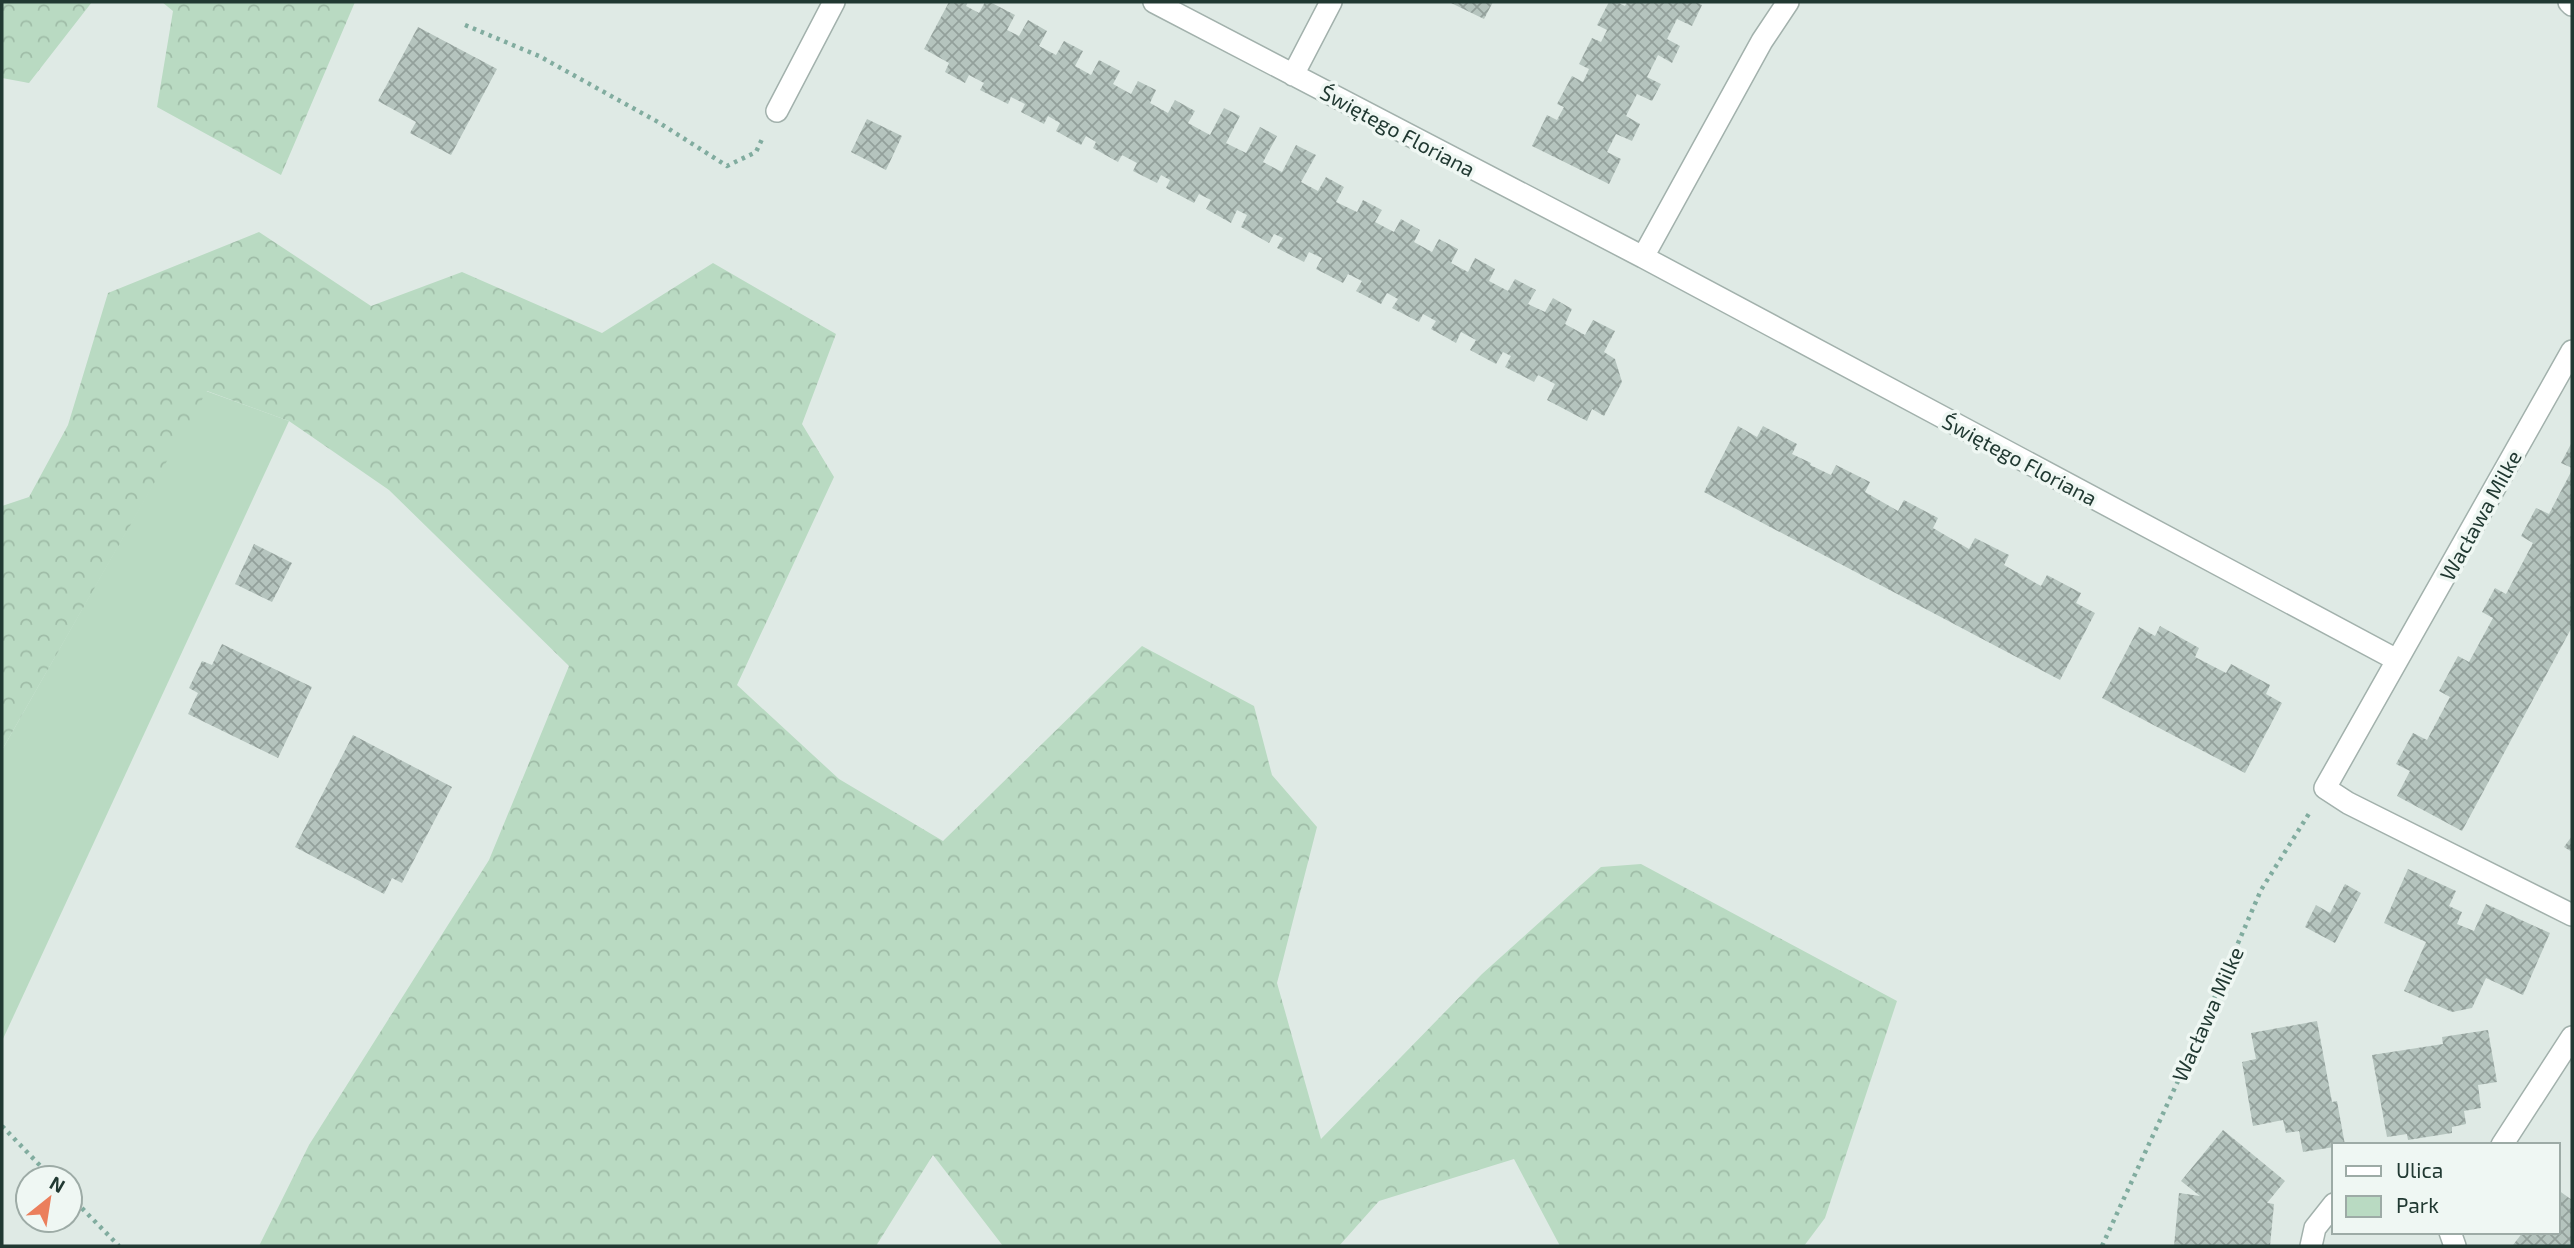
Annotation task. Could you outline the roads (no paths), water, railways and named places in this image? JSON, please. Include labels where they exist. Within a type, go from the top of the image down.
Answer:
[{"type":"street","points":[[777,111],[834,2]]},
{"type":"street","name":"Świętego Floriana","points":[[1154,2],[1643,257],[2397,660]]},
{"type":"street","points":[[1293,75],[1331,2]]},
{"type":"street","points":[[1643,257],[1762,41],[1788,2]]},
{"type":"street","name":"Wacława Milke","points":[[2572,351],[2325,788],[2348,803],[2572,915]]},
{"type":"street","points":[[2503,1143],[2572,1037]]},
{"type":"street","points":[[2311,1246],[2315,1228],[2332,1207]]}]
